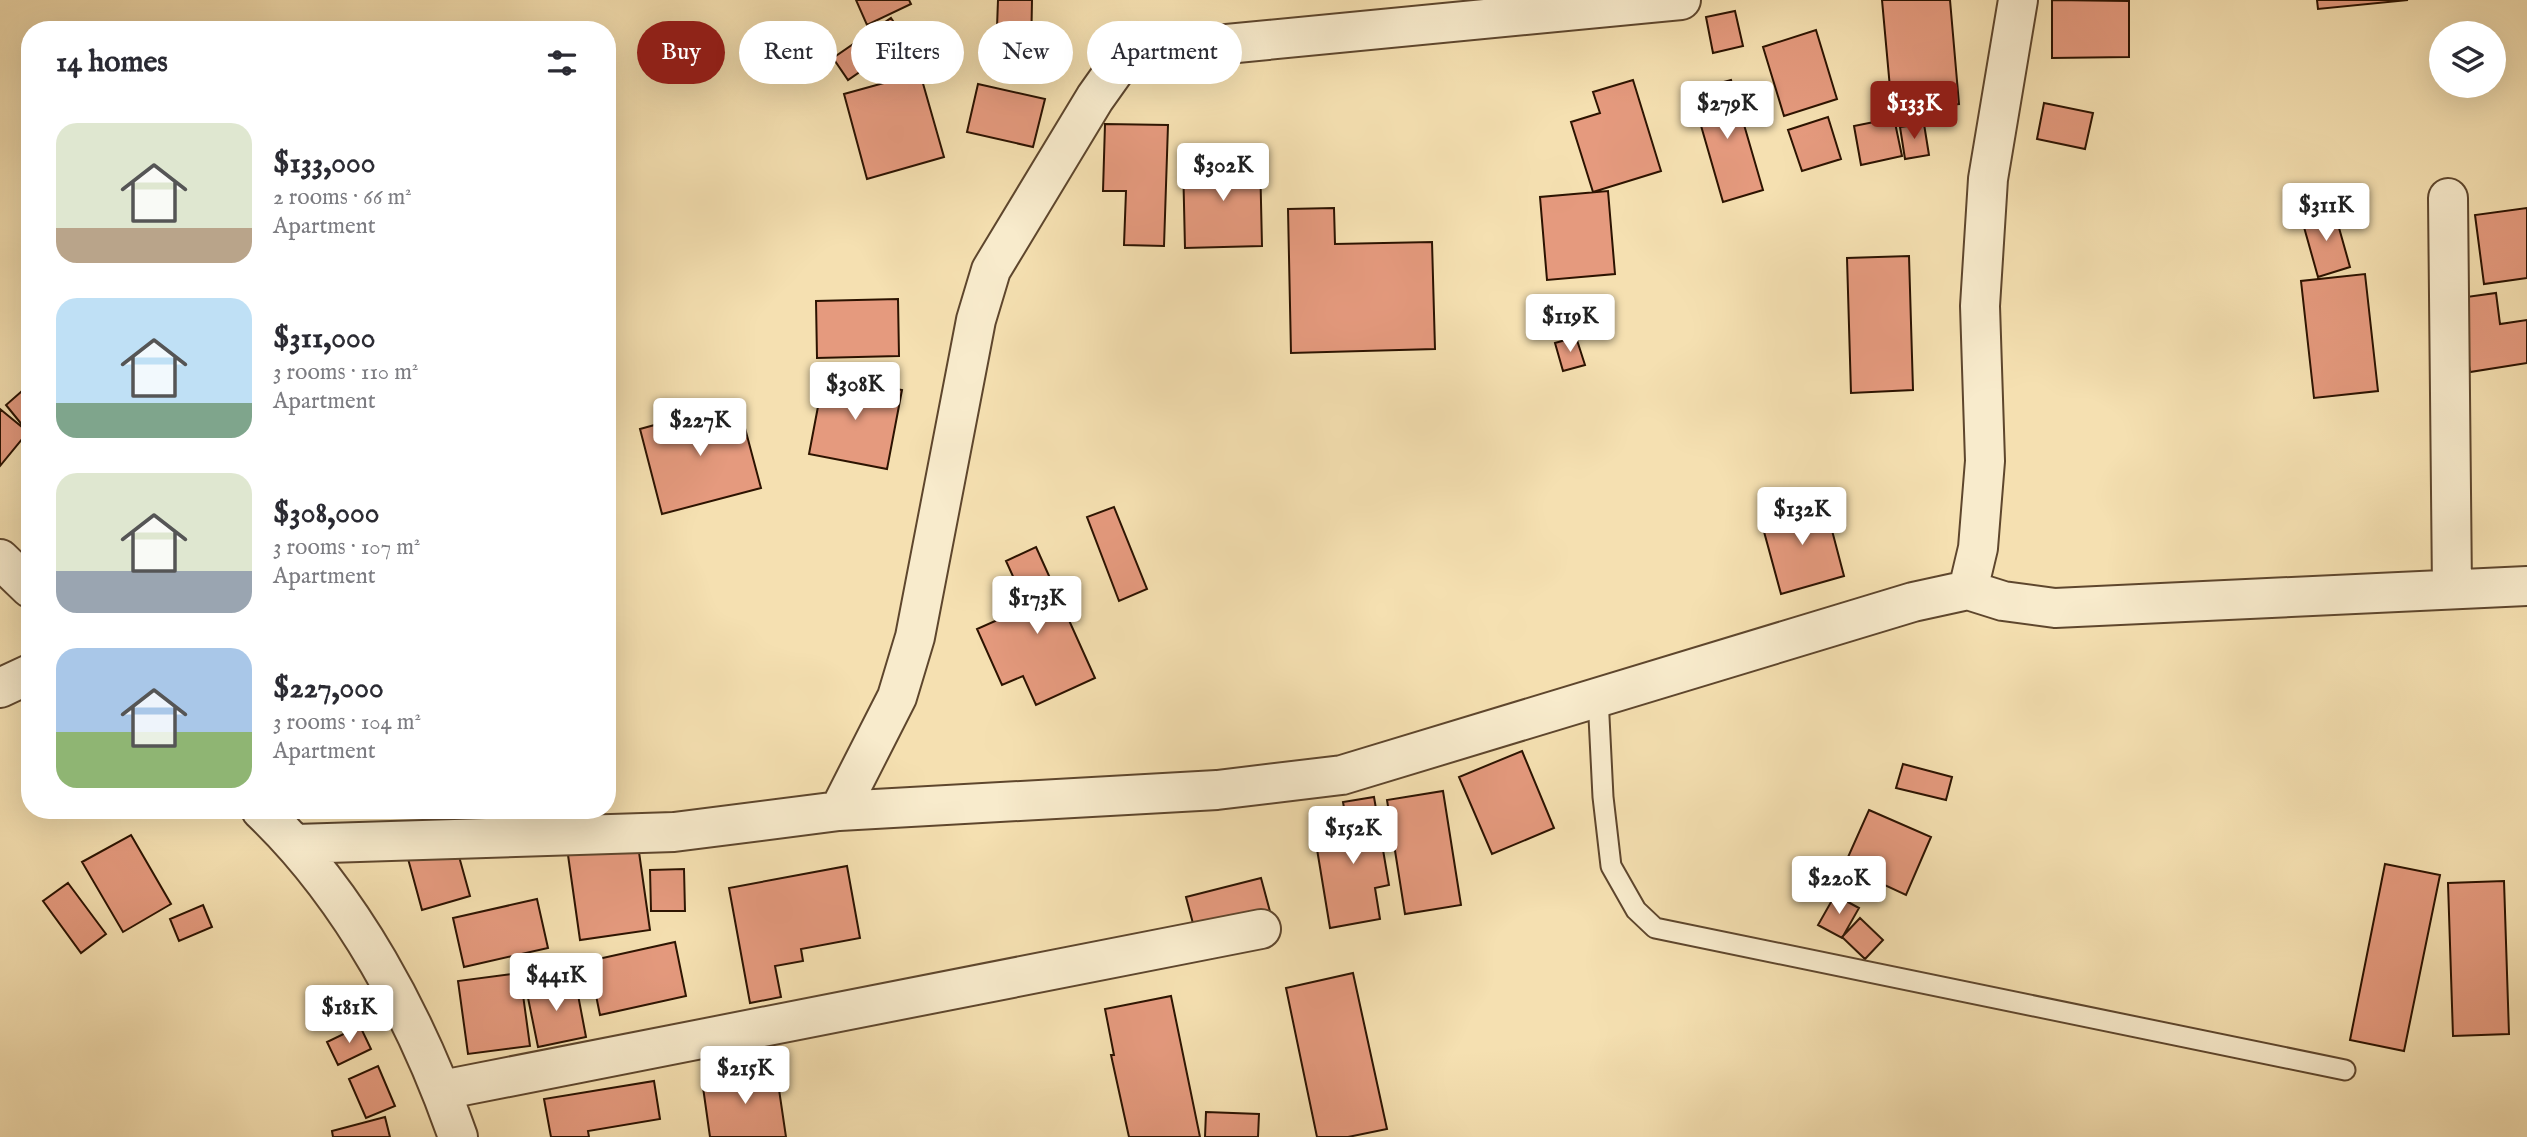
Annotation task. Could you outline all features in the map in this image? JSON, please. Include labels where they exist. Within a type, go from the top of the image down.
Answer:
[{"type":"street","points":[[839,811],[897,697],[915,637],[976,320],[991,270],[1095,98],[1117,67],[1141,54],[1474,10],[1681,0]]},
{"type":"street","points":[[1968,590],[1978,548],[1985,461],[1980,306],[1987,179],[2018,0]]},
{"type":"street","points":[[2448,198],[2452,589]]},
{"type":"street","points":[[0,559],[21,579]]},
{"type":"street","points":[[296,844],[674,832],[839,811],[1216,790],[1342,775],[1933,597],[1968,590],[2003,601],[2055,608],[2527,586]]},
{"type":"street","points":[[0,688],[21,678]]},
{"type":"street","points":[[270,819],[296,844],[332,887],[377,960],[442,1090],[458,1137]]},
{"type":"street","points":[[442,1090],[1261,929]]},
{"type":"lane","points":[[1598,697],[1603,797],[1611,866],[1636,910],[1655,928],[2345,1070]]},
{"type":"building","points":[[856,0],[909,0],[911,4],[875,21],[865,21]]},
{"type":"building","points":[[998,0],[1032,0],[1032,21],[997,21]]},
{"type":"building","points":[[1882,0],[1950,0],[1959,104],[1892,110]]},
{"type":"building","points":[[2052,0],[2129,1],[2129,57],[2052,58]]},
{"type":"building","points":[[2317,0],[2408,0],[2318,9]]},
{"type":"building","points":[[1735,11],[1743,46],[1713,53],[1706,17]]},
{"type":"building","points":[[1816,30],[1837,99],[1784,116],[1763,47]]},
{"type":"building","points":[[851,46],[851,78],[848,80],[837,64],[837,55]]},
{"type":"building","points":[[1633,80],[1661,171],[1593,192],[1571,122],[1600,113],[1593,92]]},
{"type":"building","points":[[1731,80],[1763,190],[1723,202],[1691,91]]},
{"type":"building","points":[[880,84],[923,84],[944,157],[867,179],[844,94]]},
{"type":"building","points":[[978,84],[1045,99],[1033,147],[967,132]]},
{"type":"building","points":[[2044,103],[2093,113],[2085,149],[2037,139]]},
{"type":"building","points":[[1828,117],[1841,159],[1802,171],[1788,130]]},
{"type":"building","points":[[1894,118],[1902,156],[1861,165],[1854,126]]},
{"type":"building","points":[[1105,124],[1168,125],[1164,246],[1124,245],[1126,191],[1103,191]]},
{"type":"building","points":[[1924,124],[1929,155],[1905,159],[1900,127]]},
{"type":"building","points":[[1260,158],[1262,246],[1185,248],[1183,161]]},
{"type":"building","points":[[1608,191],[1615,274],[1547,280],[1540,197]]},
{"type":"building","points":[[1334,208],[1335,244],[1432,242],[1435,349],[1291,353],[1288,209]]},
{"type":"building","points":[[2527,208],[2527,278],[2484,284],[2475,215]]},
{"type":"building","points":[[2334,210],[2350,267],[2318,277],[2302,220]]},
{"type":"building","points":[[1909,256],[1913,390],[1851,393],[1847,258]]},
{"type":"building","points":[[2365,274],[2378,391],[2314,398],[2301,281]]},
{"type":"building","points":[[2496,293],[2500,324],[2527,320],[2527,363],[2470,372],[2459,298]]},
{"type":"building","points":[[898,299],[899,356],[817,358],[816,301]]},
{"type":"building","points":[[1576,337],[1585,365],[1563,371],[1555,343]]},
{"type":"building","points":[[824,375],[902,390],[887,469],[809,454]]},
{"type":"building","points":[[21,392],[21,424],[6,405]]},
{"type":"building","points":[[738,402],[761,488],[662,514],[640,429]]},
{"type":"building","points":[[0,409],[21,426],[21,440],[0,466]]},
{"type":"building","points":[[1824,500],[1844,576],[1781,594],[1760,517]]},
{"type":"building","points":[[1114,507],[1147,589],[1119,601],[1087,517]]},
{"type":"building","points":[[1036,547],[1095,678],[1036,705],[1023,676],[1002,685],[977,629],[1027,607],[1006,561]]},
{"type":"building","points":[[1522,751],[1554,828],[1492,854],[1459,777]]},
{"type":"building","points":[[1903,764],[1952,777],[1946,800],[1896,788]]},
{"type":"building","points":[[1443,791],[1461,905],[1405,914],[1387,800]]},
{"type":"building","points":[[1374,797],[1389,885],[1375,888],[1380,919],[1330,928],[1315,837],[1348,831],[1343,802]]},
{"type":"building","points":[[1869,810],[1931,837],[1906,895],[1874,880],[1867,898],[1836,884]]},
{"type":"building","points":[[131,835],[171,904],[123,932],[82,862]]},
{"type":"building","points":[[455,842],[470,896],[422,910],[407,855]]},
{"type":"building","points":[[638,845],[650,930],[580,940],[568,855]]},
{"type":"building","points":[[2385,864],[2440,875],[2404,1051],[2350,1040]]},
{"type":"building","points":[[847,866],[860,938],[801,949],[803,961],[775,966],[781,997],[750,1003],[729,888]]},
{"type":"building","points":[[684,869],[685,911],[651,911],[650,870]]},
{"type":"building","points":[[1261,878],[1275,930],[1200,950],[1186,897]]},
{"type":"building","points":[[2504,881],[2509,1034],[2453,1036],[2448,883]]},
{"type":"building","points":[[68,883],[106,934],[81,953],[43,901]]},
{"type":"building","points":[[1835,895],[1859,908],[1842,938],[1818,925]]},
{"type":"building","points":[[537,899],[548,948],[464,967],[453,918]]},
{"type":"building","points":[[203,905],[212,927],[179,941],[170,919]]},
{"type":"building","points":[[1860,918],[1883,940],[1865,959],[1842,937]]},
{"type":"building","points":[[675,942],[686,996],[600,1015],[589,961]]},
{"type":"building","points":[[520,973],[530,1046],[468,1054],[458,981]]},
{"type":"building","points":[[1353,973],[1387,1129],[1348,1137],[1317,1137],[1286,988]]},
{"type":"building","points":[[575,979],[586,1037],[538,1047],[526,988]]},
{"type":"building","points":[[1171,996],[1200,1137],[1129,1137],[1111,1055],[1114,1055],[1105,1009]]},
{"type":"building","points":[[360,1026],[371,1049],[338,1065],[327,1042]]},
{"type":"building","points":[[378,1066],[395,1106],[366,1118],[349,1079]]},
{"type":"building","points":[[776,1069],[786,1137],[710,1137],[702,1080]]},
{"type":"building","points":[[654,1081],[660,1119],[588,1131],[589,1137],[551,1137],[544,1099]]},
{"type":"building","points":[[1206,1112],[1259,1114],[1258,1137],[1205,1137]]},
{"type":"building","points":[[385,1117],[390,1137],[333,1137],[332,1131]]}]
